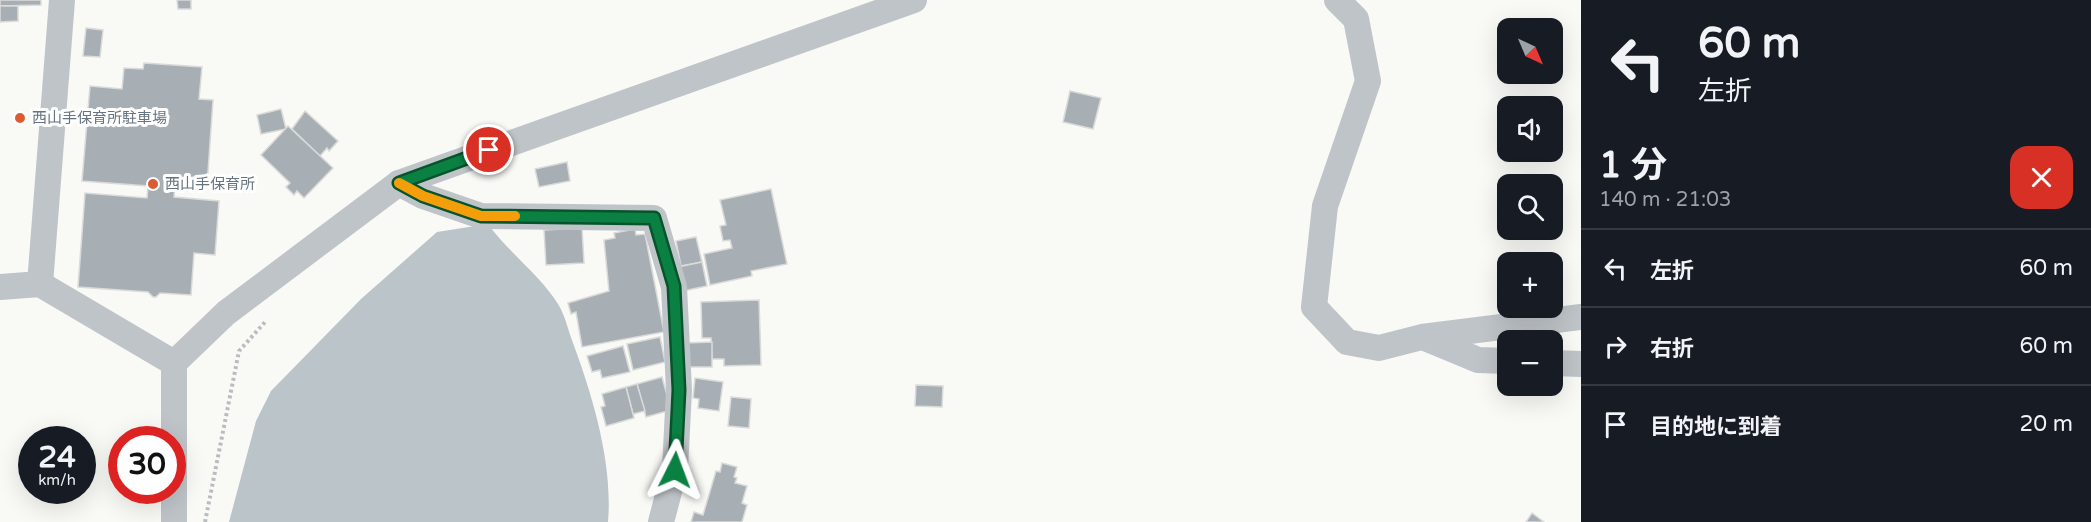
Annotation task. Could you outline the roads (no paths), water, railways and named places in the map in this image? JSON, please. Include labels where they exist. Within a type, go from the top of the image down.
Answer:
[{"type":"street","points":[[40,284],[62,0]]},
{"type":"street","points":[[174,522],[174,363],[226,313],[399,183],[914,0]]},
{"type":"street","points":[[1337,0],[1356,19],[1368,81],[1324,206],[1314,307],[1347,342],[1379,348],[1422,337],[1581,317]]},
{"type":"street","points":[[399,183],[423,196],[481,216],[654,218],[674,286],[679,390],[675,470],[661,522]]},
{"type":"street","points":[[0,287],[40,284],[174,363]]},
{"type":"street","points":[[1422,337],[1478,360],[1497,361]]},
{"type":"street","points":[[1563,363],[1581,364]]},
{"type":"place","name":"西山手保育所駐車場","points":[[20,118]]},
{"type":"place","name":"西山手保育所","points":[[153,184]]}]
